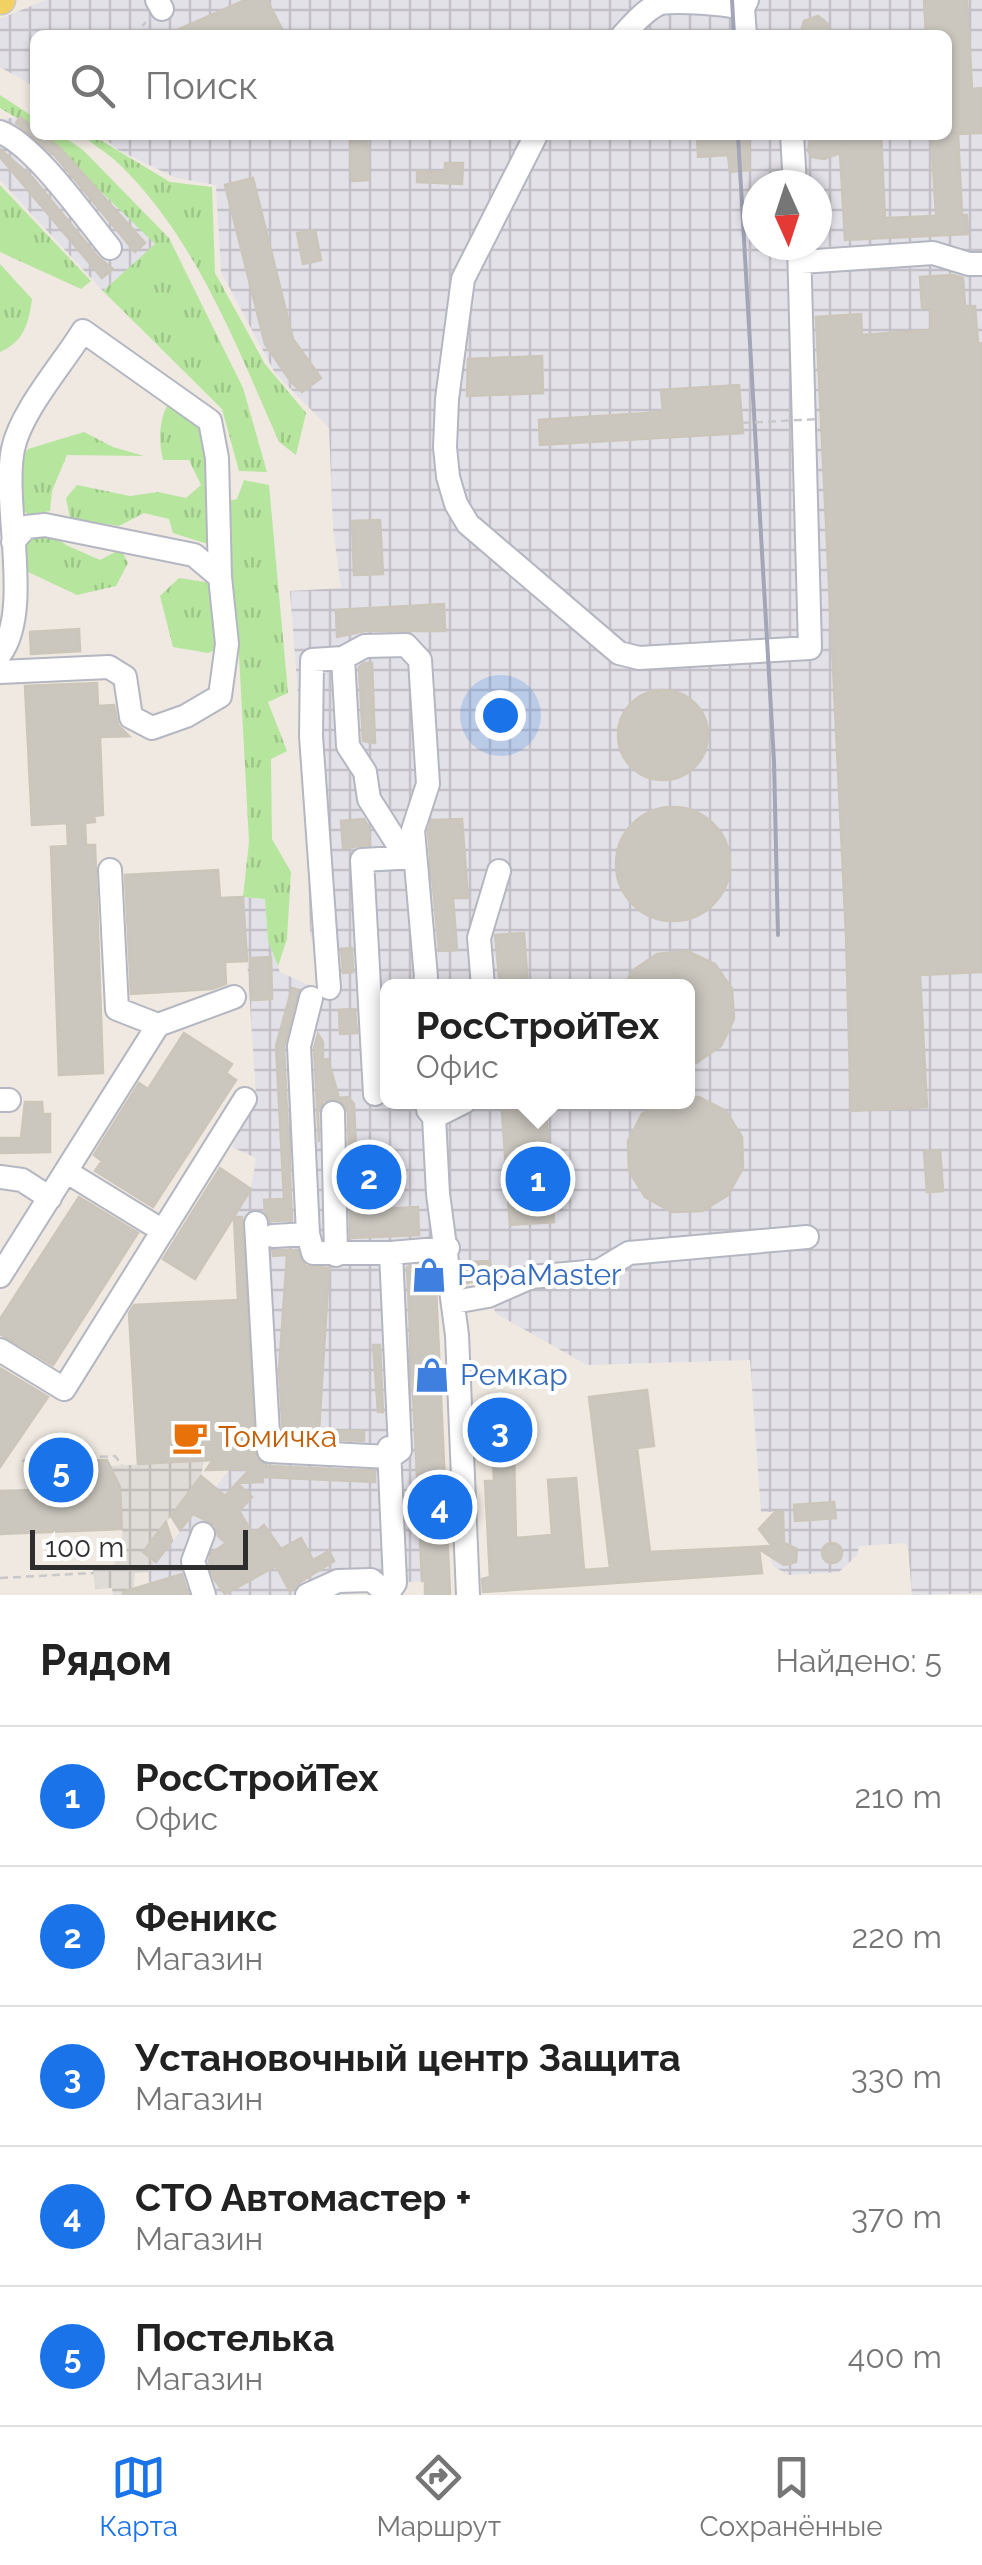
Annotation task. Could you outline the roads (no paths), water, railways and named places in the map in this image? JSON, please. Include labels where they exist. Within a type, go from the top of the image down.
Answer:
[{"type":"lane","points":[[627,30],[661,3],[710,2],[745,4],[745,30]]},
{"type":"lane","points":[[0,132],[41,164],[110,248]]},
{"type":"lane","points":[[533,140],[463,279],[447,399],[448,477],[456,504],[468,524],[619,653],[639,658],[810,648],[800,260]]},
{"type":"lane","points":[[792,140],[794,170]]},
{"type":"lane","points":[[832,254],[933,253],[982,264]]},
{"type":"lane","points":[[0,654],[15,618],[13,450],[30,411],[83,330],[210,421],[217,458],[220,576],[227,644],[220,696],[186,716],[152,728],[131,717],[125,677],[109,666],[0,672]]},
{"type":"lane","points":[[13,542],[26,527],[45,524],[194,555],[220,576]]},
{"type":"lane","points":[[426,979],[413,830],[428,784],[420,660],[406,645],[365,646],[343,658],[312,660],[320,993],[299,1046],[308,1234],[314,1253],[448,1248]]},
{"type":"lane","points":[[343,658],[348,746],[365,772],[369,799],[396,842],[415,849]]},
{"type":"lane","points":[[375,1094],[362,860],[415,849]]},
{"type":"lane","points":[[110,870],[117,1009],[158,1024],[234,998]]},
{"type":"lane","points":[[483,979],[479,938],[499,870]]},
{"type":"lane","points":[[0,1276],[158,1024]]},
{"type":"lane","points":[[0,1350],[64,1389],[244,1099]]},
{"type":"lane","points":[[431,1109],[438,1194],[454,1302],[468,1595]]},
{"type":"lane","points":[[333,1113],[336,1255]]},
{"type":"lane","points":[[66,1172],[163,1231]]},
{"type":"lane","points":[[0,1177],[22,1180],[50,1198]]},
{"type":"lane","points":[[308,1234],[264,1229],[268,1451],[400,1450],[390,1253]]},
{"type":"lane","points":[[454,1302],[488,1296],[531,1277],[599,1271],[629,1253],[807,1238]]},
{"type":"lane","points":[[307,1595],[338,1581],[371,1580],[387,1594],[395,1583],[389,1452]]},
{"type":"lane","points":[[203,1534],[193,1561],[204,1595]]},
{"type":"railway","points":[[732,0],[734,30]]},
{"type":"railway","points":[[738,140],[774,761],[778,935]]},
{"type":"place","name":"Феникс","points":[[369,1177]]},
{"type":"place","name":"РосСтройТех","points":[[538,1179]]},
{"type":"place","name":"PapaMaster","points":[[429,1275]]},
{"type":"place","name":"Ремкар","points":[[432,1375]]},
{"type":"place","name":"Установочный центр Защита","points":[[500,1430]]},
{"type":"place","name":"Томичка","points":[[190,1437]]},
{"type":"place","name":"Постелька","points":[[61,1470]]},
{"type":"place","name":"СТО Автомастер +","points":[[440,1507]]}]
